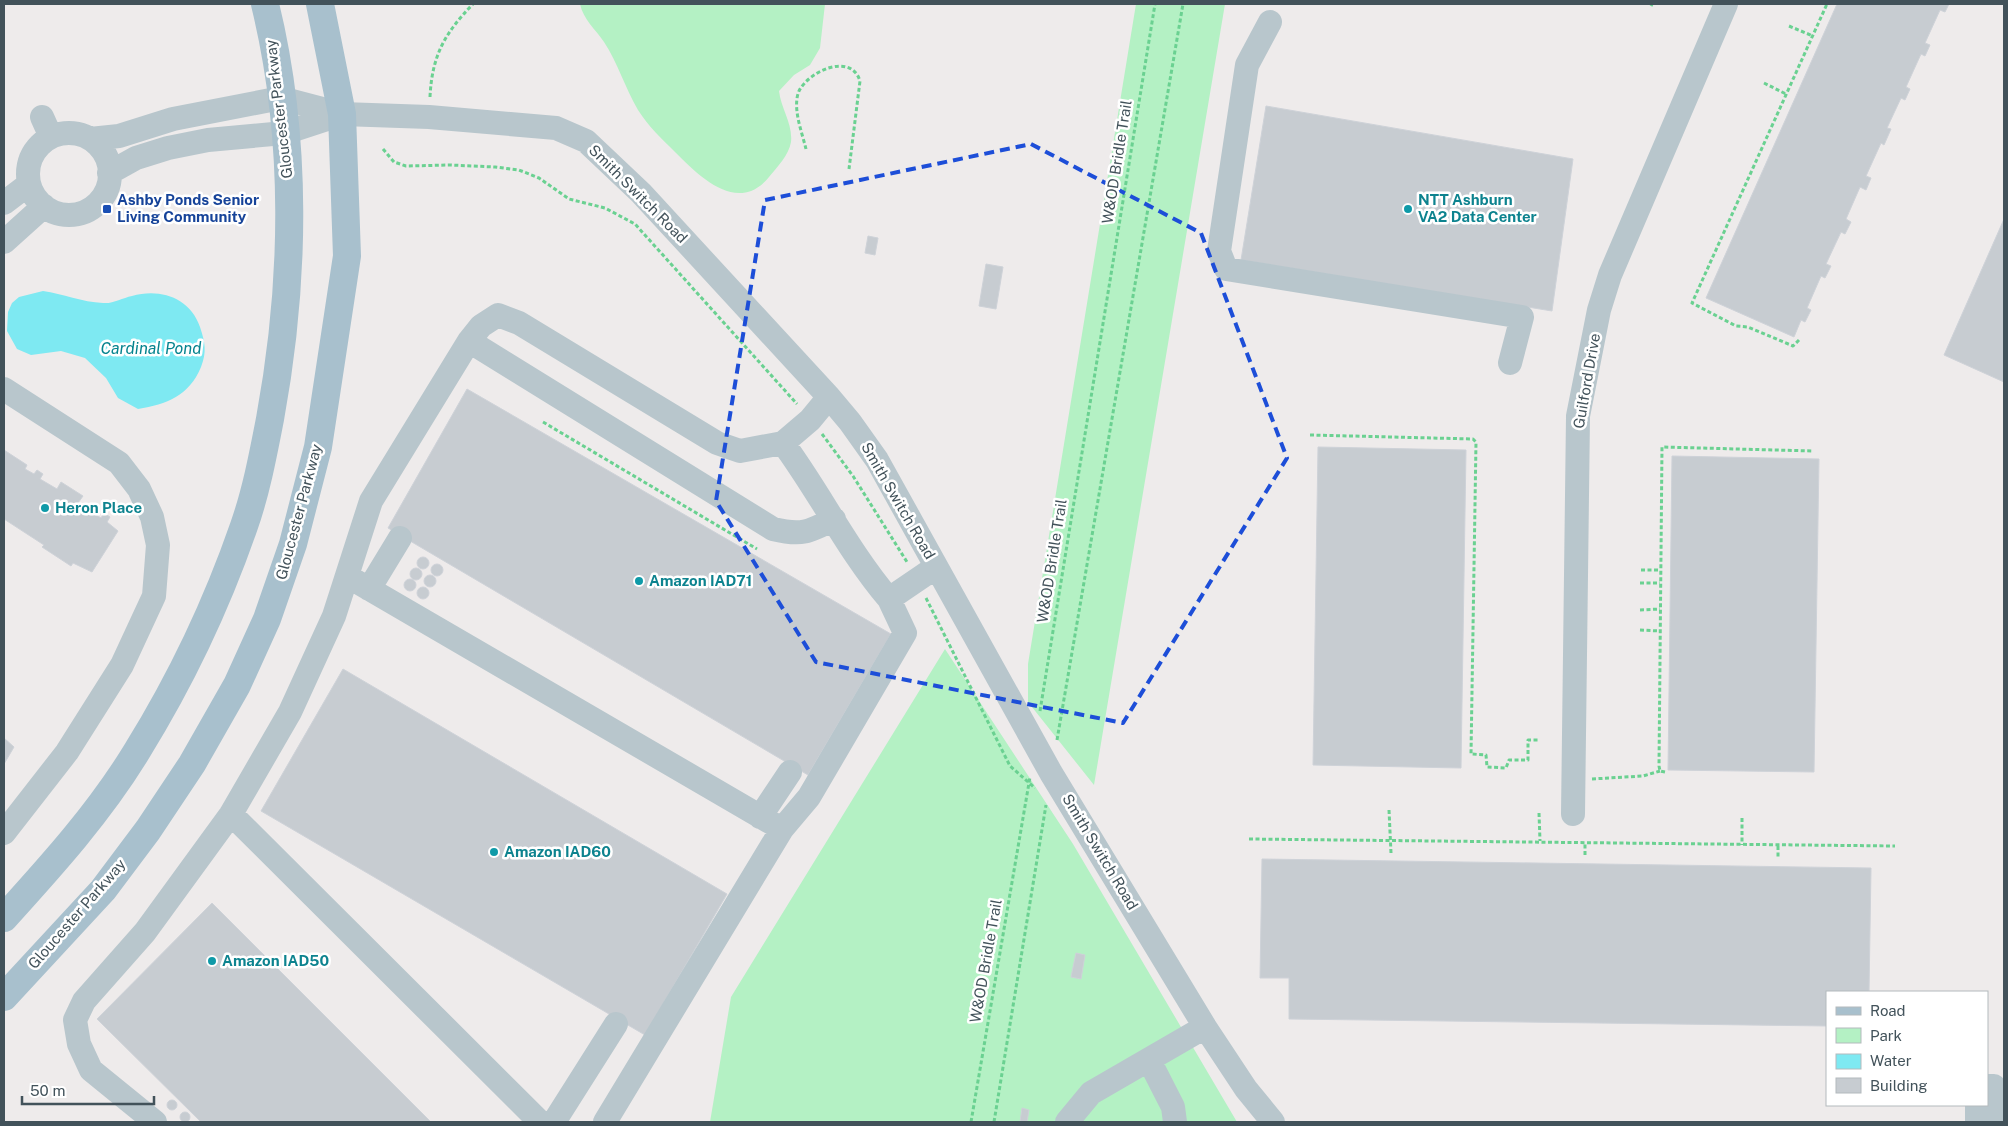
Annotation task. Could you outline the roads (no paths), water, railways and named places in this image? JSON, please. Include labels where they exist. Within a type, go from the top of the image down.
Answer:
[{"type":"main road","name":"Gloucester Parkway","points":[[4,918],[58,858],[94,813],[136,752],[174,689],[212,610],[245,524],[264,448],[276,382],[286,305],[290,218],[281,98],[265,4]]},
{"type":"main road","name":"Gloucester Parkway","points":[[4,997],[103,890],[148,830],[192,764],[232,693],[267,619],[293,544],[316,457],[347,256],[342,114],[320,4]]},
{"type":"street","name":"Guilford Drive","points":[[1573,814],[1576,451],[1580,407],[1599,310],[1610,275],[1726,4]]},
{"type":"street","points":[[1270,22],[1247,65],[1218,252],[1226,269],[1522,317],[1510,363]]},
{"type":"street","name":"Smith Switch Road","points":[[281,98],[342,114],[429,117],[556,128],[586,142],[641,192],[829,397],[850,422],[877,460],[927,573],[1035,743],[1041,780],[1246,1089],[1273,1122]]},
{"type":"street","points":[[90,139],[104,153],[109,173],[106,191],[101,199],[87,210],[70,215],[52,211],[34,196],[29,184],[28,175],[31,158],[46,127],[90,139],[119,136],[173,118],[281,98]]},
{"type":"street","name":"Smith Switch Road","points":[[109,173],[136,158],[168,148],[208,140],[284,133],[342,114]]},
{"type":"street","points":[[4,203],[29,184]]},
{"type":"street","points":[[4,242],[44,206]]},
{"type":"street","points":[[155,1122],[91,1070],[79,1044],[75,1020],[84,1001],[145,932],[231,814],[290,712],[334,616],[371,501],[470,341],[482,326],[498,315],[519,323],[717,443],[740,451],[783,443],[810,420],[829,397]]},
{"type":"street","points":[[470,341],[773,529],[794,534],[807,533],[834,519]]},
{"type":"street","points":[[4,389],[119,462],[139,489],[152,517],[158,545],[154,596],[122,665],[67,752],[4,833]]},
{"type":"street","points":[[605,1122],[782,829],[809,796],[905,633],[888,599],[868,575],[806,474],[783,443]]},
{"type":"street","points":[[376,593],[406,544]]},
{"type":"street","points":[[888,599],[927,573]]},
{"type":"street","points":[[347,576],[782,829]]},
{"type":"street","points":[[760,816],[790,772]]},
{"type":"street","points":[[231,814],[540,1122]]},
{"type":"street","points":[[554,1122],[616,1024]]},
{"type":"street","points":[[1067,1122],[1090,1093],[1205,1027]]},
{"type":"street","points":[[1149,1060],[1173,1107],[1175,1122]]},
{"type":"street","points":[[1988,1086],[1994,1086],[1999,1122]]},
{"type":"street","points":[[1977,1106],[1977,1122]]},
{"type":"water","name":"Cardinal Pond","points":[[43,291],[103,303],[153,293],[163,294],[181,302],[189,308],[195,317],[204,342],[204,357],[196,377],[176,397],[138,409],[118,398],[106,378],[85,358],[61,351],[31,355],[17,349],[7,331],[8,312],[12,303],[19,297]]},
{"type":"place","name":"Ashby Ponds Senior Living Community","points":[[107,209]]},
{"type":"place","name":"NTT Ashburn VA2 Data Center","points":[[1408,209]]},
{"type":"place","name":"Heron Place","points":[[45,508]]},
{"type":"place","name":"Amazon IAD71","points":[[639,581]]},
{"type":"place","name":"Amazon IAD60","points":[[494,852]]},
{"type":"place","name":"Amazon IAD50","points":[[212,961]]}]
